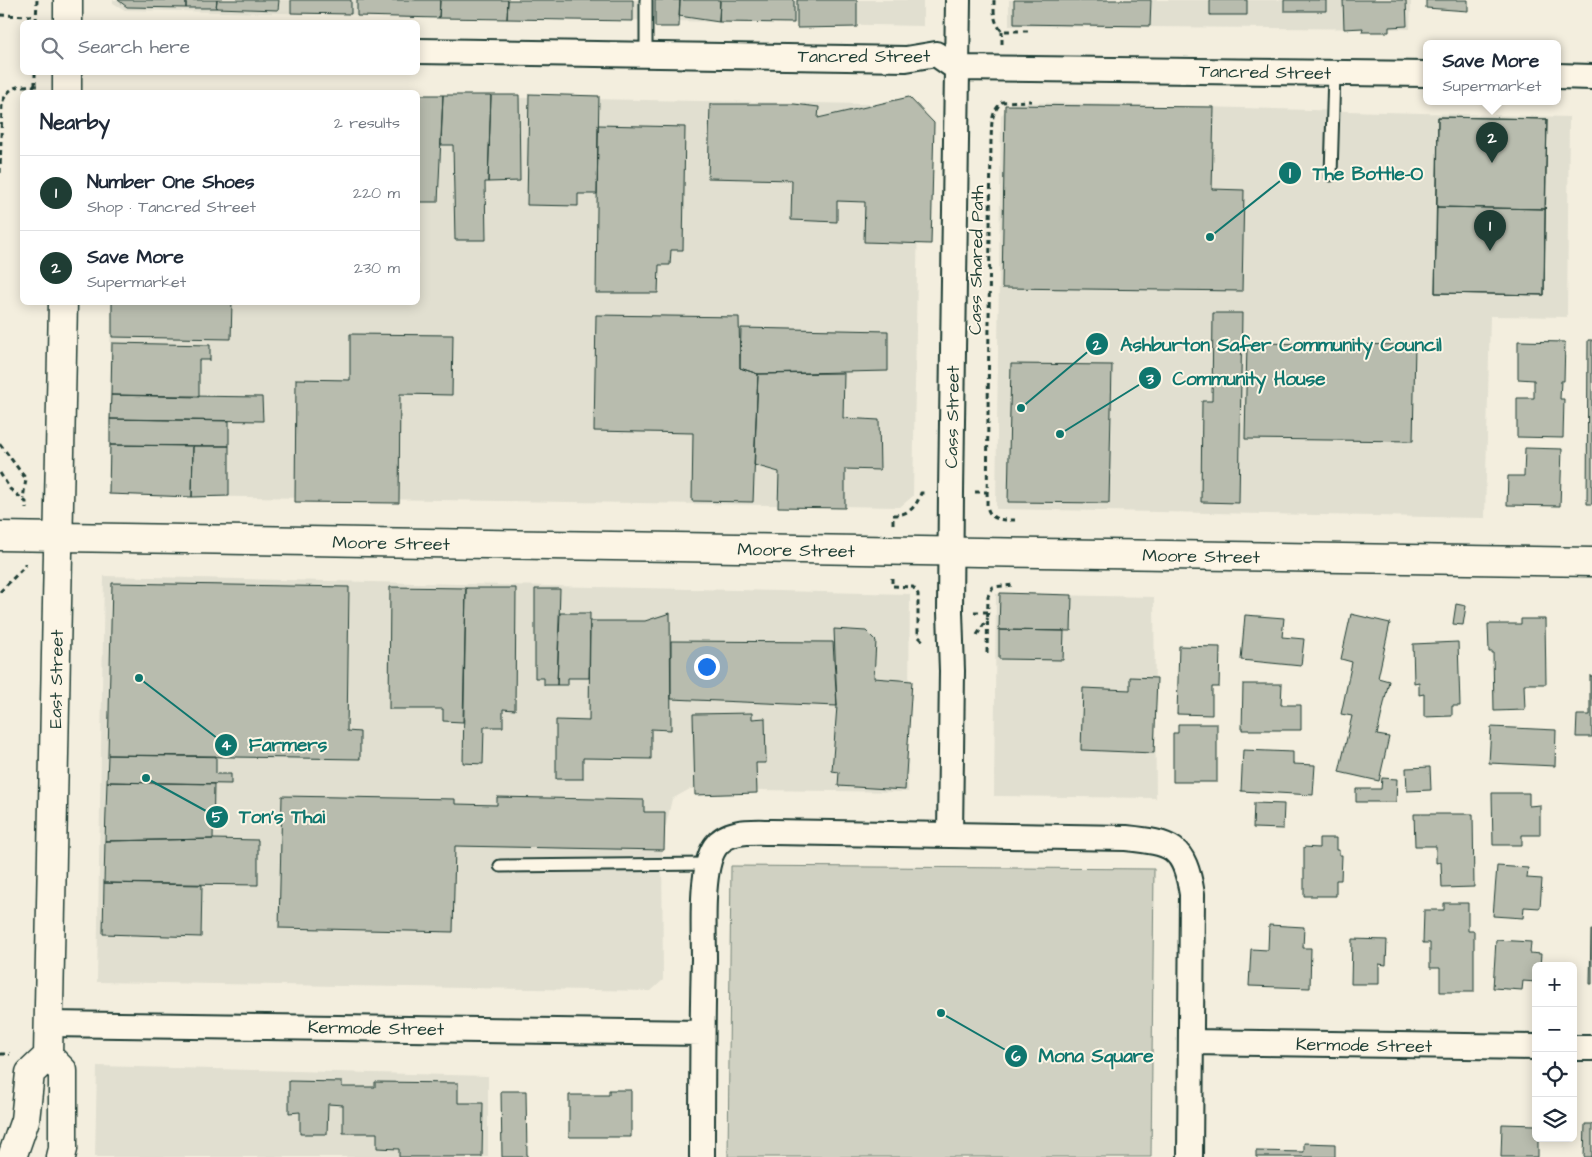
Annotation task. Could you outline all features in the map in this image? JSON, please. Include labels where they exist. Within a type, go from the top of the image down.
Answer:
[{"type":"street","points":[[68,0],[68,20]]},
{"type":"street","name":"Cass Street","points":[[950,835],[951,552],[958,0]]},
{"type":"street","name":"Tancred Street","points":[[420,51],[906,59],[936,54],[956,68],[1423,74]]},
{"type":"street","points":[[1561,76],[1592,76]]},
{"type":"street","name":"East Street","points":[[48,1056],[63,305]]},
{"type":"street","name":"Moore Street","points":[[0,536],[1592,562]]},
{"type":"street","points":[[702,1157],[704,914],[708,864],[716,846],[722,840],[737,834],[772,832],[1126,838],[1154,841],[1168,846],[1179,854],[1189,874],[1192,894],[1190,1157]]},
{"type":"street","name":"Kermode Street","points":[[49,1024],[702,1033]]},
{"type":"street","name":"Kermode Street","points":[[1192,1042],[1532,1047]]},
{"type":"street","points":[[1577,1048],[1592,1048]]},
{"type":"street","points":[[11,1156],[25,1120],[30,1073],[48,1056],[63,1071],[63,1149],[61,1157]]},
{"type":"lane","points":[[646,0],[646,54]]},
{"type":"lane","points":[[1331,175],[1334,73]]},
{"type":"lane","points":[[500,866],[708,864]]},
{"type":"path","points":[[994,0],[994,17],[996,24],[1002,31],[1002,44]]},
{"type":"path","points":[[36,1],[36,20]]},
{"type":"path","points":[[0,15],[36,16]]},
{"type":"path","points":[[1002,31],[1030,32]]},
{"type":"path","points":[[35,75],[35,86]]},
{"type":"path","points":[[0,173],[2,103],[6,94],[16,86],[60,84]]},
{"type":"path","name":"Cass Shared Path","points":[[1015,520],[994,518],[988,512],[987,506],[991,140],[992,116],[994,110],[1002,102],[1031,101]]},
{"type":"path","points":[[0,444],[26,479],[22,499]]},
{"type":"path","points":[[0,474],[10,489],[26,502]]},
{"type":"path","points":[[892,525],[893,515],[903,515],[911,510],[916,505],[920,493],[932,493]]},
{"type":"path","points":[[0,592],[25,566]]},
{"type":"path","points":[[892,572],[892,586],[913,587],[918,594],[918,636],[928,646]]},
{"type":"path","points":[[987,653],[988,596],[993,587],[1014,585]]},
{"type":"path","points":[[971,612],[988,612]]},
{"type":"path","points":[[972,643],[988,618]]},
{"type":"path","points":[[0,1054],[15,1055]]},
{"type":"shaded area","points":[[113,0],[923,0],[923,26],[125,10],[113,3]]},
{"type":"shaded area","points":[[1009,0],[1411,0],[1410,29],[1009,26]]},
{"type":"shaded area","points":[[420,96],[920,105],[913,496],[900,507],[108,495],[111,305],[420,305]]},
{"type":"shaded area","points":[[1016,102],[1569,117],[1567,317],[1490,316],[1485,518],[996,509],[1001,115]]},
{"type":"shaded area","points":[[104,576],[910,594],[908,792],[690,789],[672,799],[662,842],[663,980],[651,991],[97,982]]},
{"type":"shaded area","points":[[996,594],[1154,597],[1156,798],[994,796]]},
{"type":"shaded area","points":[[731,866],[1154,869],[1151,1157],[728,1157]]},
{"type":"shaded area","points":[[97,1066],[488,1076],[488,1157],[95,1157]]},
{"type":"building","points":[[118,0],[186,0],[186,8],[127,7]]},
{"type":"building","points":[[186,0],[217,0],[216,8],[186,8]]},
{"type":"building","points":[[217,0],[279,0],[278,10],[216,8]]},
{"type":"building","points":[[291,0],[351,0],[351,14],[291,13]]},
{"type":"building","points":[[357,0],[440,0],[439,18],[357,16]]},
{"type":"building","points":[[440,0],[508,0],[507,19],[439,18]]},
{"type":"building","points":[[508,0],[633,0],[633,21],[507,19]]},
{"type":"building","points":[[655,0],[680,0],[679,27],[655,27]]},
{"type":"building","points":[[680,0],[720,0],[719,22],[679,16]]},
{"type":"building","points":[[720,0],[794,0],[794,23],[719,22]]},
{"type":"building","points":[[797,0],[857,0],[857,27],[797,28]]},
{"type":"building","points":[[1014,0],[1151,0],[1150,26],[1014,24]]},
{"type":"building","points":[[1210,0],[1247,0],[1247,15],[1210,15]]},
{"type":"building","points":[[1284,0],[1326,0],[1326,11],[1284,11]]},
{"type":"building","points":[[1343,0],[1406,0],[1407,26],[1389,27],[1389,32],[1362,32],[1363,28],[1344,29]]},
{"type":"building","points":[[1426,0],[1468,0],[1468,11],[1426,8]]},
{"type":"building","points":[[529,94],[599,96],[597,194],[578,194],[578,206],[527,205]]},
{"type":"building","points":[[420,95],[443,95],[438,202],[420,202]]},
{"type":"building","points":[[443,95],[491,95],[488,182],[485,182],[486,240],[455,240],[453,145],[441,145]]},
{"type":"building","points":[[491,95],[519,95],[520,181],[488,182]]},
{"type":"building","points":[[909,97],[934,123],[931,244],[864,242],[865,202],[837,201],[837,222],[791,220],[792,180],[708,178],[710,104],[794,104],[819,107],[818,118]]},
{"type":"building","points":[[1005,105],[1214,107],[1212,189],[1244,190],[1242,291],[1002,288]]},
{"type":"building","points":[[1438,117],[1547,119],[1544,295],[1435,293]]},
{"type":"building","points":[[1438,117],[1547,119],[1545,209],[1437,207]]},
{"type":"building","points":[[598,125],[685,127],[683,250],[671,250],[670,265],[659,265],[658,293],[596,293]]},
{"type":"building","points":[[1437,207],[1545,209],[1544,295],[1435,293]]},
{"type":"building","points":[[112,305],[232,305],[231,339],[112,337]]},
{"type":"building","points":[[1213,313],[1242,313],[1239,503],[1201,502],[1202,401],[1212,401]]},
{"type":"building","points":[[596,315],[739,317],[740,368],[758,374],[753,502],[692,501],[693,433],[594,431]]},
{"type":"building","points":[[741,328],[888,331],[888,371],[758,374],[740,368]]},
{"type":"building","points":[[350,334],[453,335],[452,395],[400,394],[399,503],[295,502],[296,379],[350,380]]},
{"type":"building","points":[[1588,340],[1592,340],[1592,504],[1587,504]]},
{"type":"building","points":[[1518,341],[1565,342],[1564,381],[1561,381],[1560,399],[1564,399],[1563,438],[1517,437],[1517,398],[1534,398],[1534,380],[1518,379]]},
{"type":"building","points":[[112,343],[210,345],[210,360],[199,360],[199,397],[111,395]]},
{"type":"building","points":[[1247,343],[1415,345],[1413,441],[1245,439]]},
{"type":"building","points":[[1011,364],[1112,365],[1109,503],[1008,502]]},
{"type":"building","points":[[844,373],[843,418],[879,420],[880,470],[845,469],[845,508],[778,507],[779,472],[754,465],[758,374]]},
{"type":"building","points":[[111,395],[262,397],[263,421],[110,419]]},
{"type":"building","points":[[110,419],[229,421],[229,446],[110,445]]},
{"type":"building","points":[[110,445],[193,446],[192,497],[109,494]]},
{"type":"building","points":[[193,446],[229,446],[229,496],[192,497]]},
{"type":"building","points":[[1525,448],[1562,449],[1560,506],[1507,505],[1508,476],[1524,476]]},
{"type":"building","points":[[112,583],[349,587],[347,731],[360,732],[360,759],[108,755]]},
{"type":"building","points":[[390,587],[466,588],[463,722],[443,721],[443,709],[389,709]]},
{"type":"building","points":[[466,588],[516,588],[515,710],[503,709],[503,727],[484,727],[483,764],[463,763]]},
{"type":"building","points":[[535,589],[560,589],[557,685],[544,685],[544,678],[535,678]]},
{"type":"building","points":[[1000,593],[1072,595],[1071,631],[999,630]]},
{"type":"building","points":[[1456,604],[1466,606],[1463,625],[1453,624]]},
{"type":"building","points":[[560,613],[590,613],[589,678],[568,678],[568,685],[557,685]]},
{"type":"building","points":[[670,613],[671,730],[651,729],[651,759],[583,758],[583,779],[556,779],[556,720],[589,721],[590,621],[645,621]]},
{"type":"building","points":[[1351,614],[1390,623],[1378,678],[1389,681],[1377,735],[1389,737],[1379,781],[1339,772],[1352,716],[1341,714],[1352,662],[1341,659]]},
{"type":"building","points":[[1245,615],[1284,618],[1282,637],[1304,639],[1301,666],[1241,660]]},
{"type":"building","points":[[1521,619],[1545,619],[1546,684],[1524,684],[1525,710],[1494,711],[1493,652],[1489,652],[1488,624],[1521,624]]},
{"type":"building","points":[[834,629],[866,631],[876,641],[874,678],[912,681],[905,790],[838,786],[839,772],[832,771],[837,706]]},
{"type":"building","points":[[999,630],[1064,631],[1063,660],[999,659]]},
{"type":"building","points":[[671,641],[833,642],[837,706],[671,699]]},
{"type":"building","points":[[1458,642],[1460,706],[1452,706],[1452,716],[1424,717],[1424,694],[1419,695],[1419,682],[1414,683],[1413,644]]},
{"type":"building","points":[[1179,646],[1220,647],[1219,687],[1212,687],[1212,715],[1177,714]]},
{"type":"building","points":[[1590,676],[1592,676],[1592,737],[1576,737],[1577,715],[1590,715]]},
{"type":"building","points":[[1130,677],[1157,678],[1154,753],[1081,750],[1083,688],[1130,690]]},
{"type":"building","points":[[1243,684],[1282,684],[1281,705],[1301,705],[1301,730],[1242,730]]},
{"type":"building","points":[[752,713],[752,719],[765,718],[766,763],[756,763],[757,793],[695,795],[693,714]]},
{"type":"building","points":[[1178,724],[1217,724],[1217,782],[1173,782],[1173,733],[1178,733]]},
{"type":"building","points":[[1491,727],[1556,730],[1555,766],[1489,763]]},
{"type":"building","points":[[1243,750],[1293,752],[1293,764],[1315,765],[1313,795],[1241,791]]},
{"type":"building","points":[[108,755],[216,756],[216,774],[231,774],[231,784],[107,782]]},
{"type":"building","points":[[1430,767],[1431,790],[1407,791],[1406,768]]},
{"type":"building","points":[[1382,778],[1397,779],[1396,802],[1356,802],[1356,789],[1381,789]]},
{"type":"building","points":[[107,782],[214,784],[213,839],[105,841]]},
{"type":"building","points":[[1492,793],[1529,793],[1529,806],[1540,805],[1540,835],[1522,835],[1522,845],[1493,845]]},
{"type":"building","points":[[282,796],[455,799],[455,804],[497,805],[497,797],[644,800],[644,812],[665,812],[664,850],[455,846],[453,932],[279,928]]},
{"type":"building","points":[[1254,803],[1284,804],[1283,829],[1253,828]]},
{"type":"building","points":[[1414,814],[1473,814],[1474,887],[1442,888],[1441,862],[1436,863],[1436,846],[1415,846]]},
{"type":"building","points":[[1319,838],[1336,838],[1336,850],[1339,850],[1339,855],[1342,855],[1341,880],[1336,880],[1336,896],[1304,896],[1304,847],[1319,848]]},
{"type":"building","points":[[258,840],[258,885],[104,883],[105,841]]},
{"type":"building","points":[[1497,866],[1528,868],[1527,878],[1542,879],[1540,908],[1524,907],[1523,918],[1493,916]]},
{"type":"building","points":[[104,883],[202,885],[201,937],[103,934]]},
{"type":"building","points":[[1444,903],[1468,903],[1468,931],[1474,931],[1474,992],[1440,992],[1440,968],[1430,968],[1430,943],[1423,943],[1424,910],[1444,910]]},
{"type":"building","points":[[1269,925],[1304,927],[1303,948],[1311,948],[1310,988],[1249,986],[1251,949],[1268,950]]},
{"type":"building","points":[[1591,930],[1592,984],[1590,984]]},
{"type":"building","points":[[1352,939],[1387,940],[1386,965],[1379,964],[1379,984],[1351,984]]},
{"type":"building","points":[[1496,940],[1531,942],[1530,953],[1541,954],[1540,962],[1532,962],[1532,982],[1523,981],[1522,990],[1493,988]]},
{"type":"building","points":[[289,1081],[342,1082],[342,1087],[375,1087],[375,1082],[458,1083],[458,1103],[483,1103],[482,1157],[399,1157],[399,1149],[377,1148],[377,1133],[343,1133],[343,1105],[328,1104],[327,1134],[300,1134],[300,1112],[289,1113]]},
{"type":"building","points":[[609,1090],[631,1090],[631,1137],[569,1137],[569,1095],[609,1095]]},
{"type":"building","points":[[501,1091],[526,1091],[527,1157],[502,1157]]},
{"type":"building","points":[[1502,1124],[1532,1125],[1532,1142],[1538,1142],[1538,1157],[1501,1157]]},
{"type":"building","points":[[1585,1124],[1592,1124],[1592,1157],[1584,1157]]},
{"type":"building","points":[[1304,1143],[1335,1144],[1335,1157],[1256,1157],[1256,1151],[1304,1152]]},
{"type":"place","name":"Save More","points":[[1492,163]]},
{"type":"place","name":"The Bottle-O","points":[[1210,237]]},
{"type":"place","name":"Number One Shoes","points":[[1490,251]]},
{"type":"place","name":"Ashburton Safer Community Council","points":[[1021,408]]},
{"type":"place","name":"Community House","points":[[1060,434]]},
{"type":"place","name":"Farmers","points":[[139,678]]},
{"type":"place","name":"Ton's Thai","points":[[146,778]]},
{"type":"place","name":"Mona Square","points":[[941,1013]]}]
